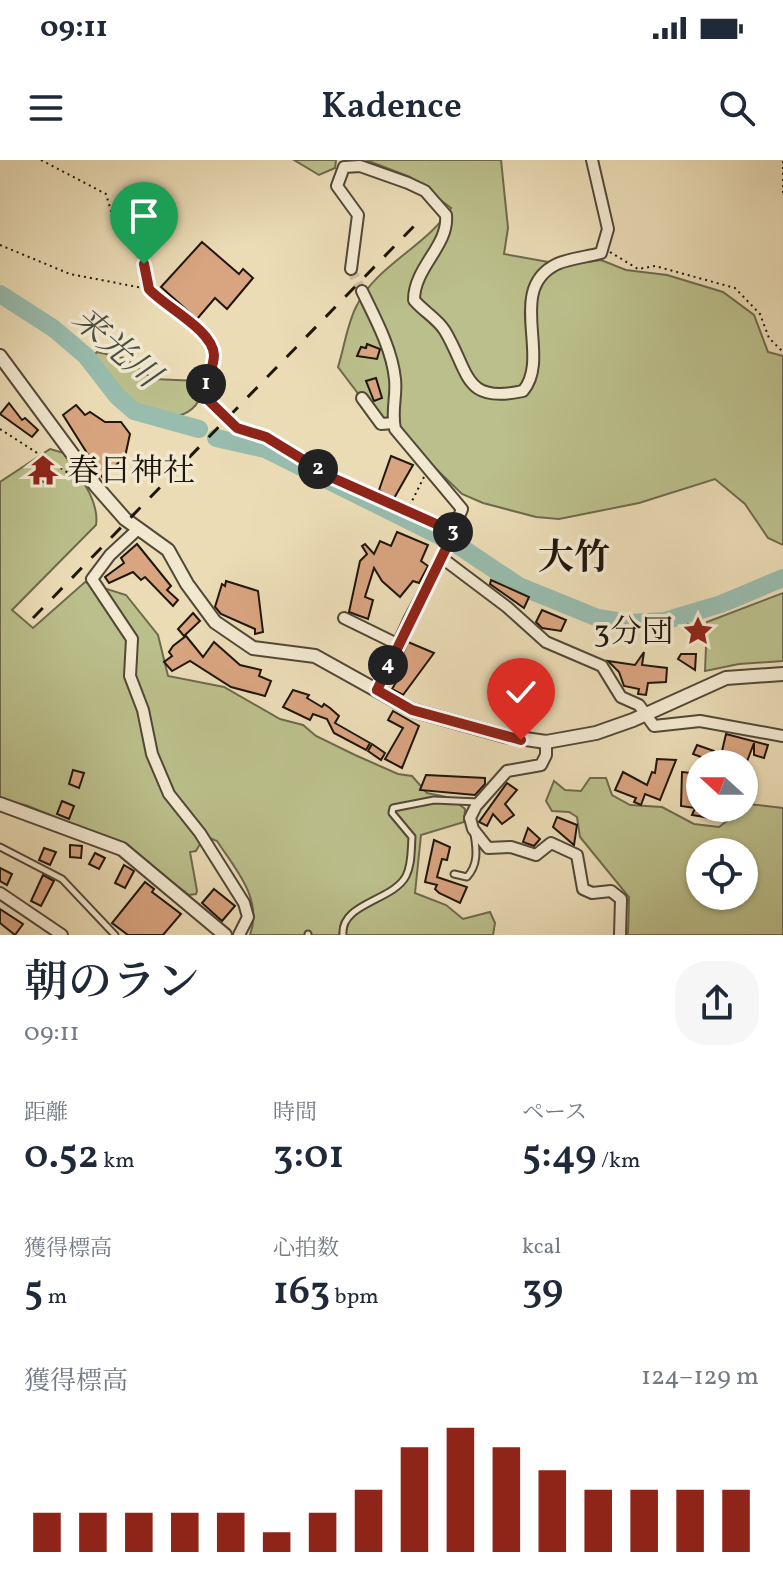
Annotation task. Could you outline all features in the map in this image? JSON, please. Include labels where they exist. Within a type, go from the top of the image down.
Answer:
[{"type":"street","points":[[351,269],[358,215],[337,186],[344,167],[360,166],[425,191],[446,215],[447,222],[446,231],[418,278],[414,300],[444,328],[474,385],[490,396],[523,391],[529,383],[530,309],[542,276],[554,265],[601,253],[604,248],[608,229],[592,160]]},
{"type":"street","points":[[362,291],[384,340],[395,380],[394,423],[461,505],[454,533],[377,690]]},
{"type":"street","points":[[0,356],[96,486],[138,529],[168,550],[193,593],[215,622],[253,648],[315,656],[412,710],[505,736],[546,742],[596,733],[726,678],[783,674]]},
{"type":"street","points":[[362,398],[381,424],[394,423]]},
{"type":"street","points":[[138,529],[110,555],[92,579],[132,639],[130,676],[143,710],[152,754],[169,794],[200,833],[244,903],[248,917],[239,935]]},
{"type":"street","points":[[443,556],[546,642],[602,666],[618,694],[639,705],[649,722],[661,727],[700,721],[783,736]]},
{"type":"street","points":[[344,618],[397,644]]},
{"type":"street","points":[[546,742],[546,755],[541,765],[507,771],[479,802],[470,818],[473,829],[488,848],[511,847],[536,855],[551,843],[577,855],[583,889],[592,893],[611,891],[621,899],[620,935]]},
{"type":"street","points":[[0,804],[122,849],[225,935]]},
{"type":"street","points":[[0,893],[62,935]]},
{"type":"lane","points":[[343,935],[342,925],[353,912],[405,879],[411,861],[412,837],[392,813],[393,808],[434,800],[479,802]]},
{"type":"lane","points":[[454,874],[467,877],[473,870],[477,848],[473,829]]},
{"type":"lane","points":[[0,847],[62,879],[115,935]]},
{"type":"path","points":[[41,160],[106,194],[117,231],[144,264],[149,289]]},
{"type":"path","points":[[783,161],[783,197]]},
{"type":"path","points":[[0,245],[70,274],[149,289],[191,322],[212,349],[214,358],[206,398],[229,422],[245,432],[272,440],[333,478],[454,533]]},
{"type":"path","points":[[604,248],[638,269],[655,266],[735,288],[760,314],[769,338],[783,352]]},
{"type":"path","points":[[0,429],[76,478],[96,486]]},
{"type":"path","points":[[406,512],[428,467]]},
{"type":"green space","points":[[294,160],[336,160],[335,168],[319,175]]},
{"type":"green space","points":[[366,160],[501,160],[508,228],[504,254],[565,265],[601,260],[626,270],[667,275],[723,292],[754,315],[768,352],[783,356],[783,545],[768,538],[745,504],[715,479],[639,503],[559,519],[536,517],[483,503],[462,494],[400,434],[381,424],[338,367],[350,321],[365,292],[376,279],[441,222],[451,208],[410,177]]},
{"type":"green space","points":[[97,352],[124,358],[153,379],[199,381],[203,388],[199,400],[183,414],[161,416],[150,413],[119,390],[93,356]]},
{"type":"green space","points":[[50,449],[64,453],[81,478],[95,506],[96,525],[12,610],[33,628],[85,582],[126,595],[158,635],[168,676],[224,687],[280,719],[303,725],[316,736],[355,755],[398,774],[412,776],[427,793],[451,798],[465,809],[464,822],[421,835],[415,893],[446,905],[463,919],[490,912],[495,923],[493,935],[250,935],[253,909],[246,885],[217,841],[210,838],[201,842],[196,851],[190,852],[197,891],[189,895],[122,844],[0,798],[0,482]]},
{"type":"green space","points":[[783,593],[783,661],[739,664],[705,671],[707,622]]},
{"type":"green space","points":[[590,778],[606,778],[612,795],[630,805],[662,807],[686,822],[719,827],[726,822],[758,822],[758,805],[783,808],[783,935],[628,935],[629,897],[580,837],[577,817],[569,812],[552,811],[546,801],[554,781],[565,790],[581,791]]},
{"type":"building","points":[[202,242],[239,274],[243,269],[253,278],[227,309],[215,298],[197,319],[161,287]]},
{"type":"building","points":[[367,344],[380,349],[377,359],[357,356],[361,347],[366,348]]},
{"type":"building","points":[[376,378],[382,398],[374,401],[366,381]]},
{"type":"building","points":[[9,403],[22,420],[25,418],[38,430],[32,437],[0,414]]},
{"type":"building","points":[[76,405],[85,415],[90,412],[105,422],[121,422],[130,434],[125,457],[107,473],[112,479],[106,483],[63,415]]},
{"type":"building","points":[[391,456],[413,465],[393,500],[379,490]]},
{"type":"building","points":[[41,464],[51,469],[44,482],[37,478]]},
{"type":"building","points":[[397,532],[428,545],[421,561],[428,566],[419,583],[413,581],[400,597],[382,581],[374,568],[365,597],[373,600],[368,619],[349,612],[360,561],[367,554],[362,546],[365,544],[374,554],[380,541],[391,546]]},
{"type":"building","points":[[137,544],[171,586],[167,590],[178,600],[173,606],[145,577],[141,580],[133,572],[109,583],[105,577],[124,563],[121,558]]},
{"type":"building","points":[[491,580],[529,597],[524,608],[490,584]]},
{"type":"building","points":[[226,581],[258,591],[263,632],[255,634],[255,629],[221,614],[215,607],[222,584],[225,586]]},
{"type":"building","points":[[542,610],[566,620],[561,631],[542,628],[536,622]]},
{"type":"building","points":[[193,613],[200,621],[184,636],[178,629]]},
{"type":"building","points":[[688,624],[701,624],[702,636],[694,639]]},
{"type":"building","points":[[186,636],[203,657],[214,642],[240,665],[261,670],[259,676],[271,681],[265,696],[231,687],[190,661],[172,671],[164,662],[172,656],[169,652],[173,646]]},
{"type":"building","points":[[408,642],[434,653],[403,695],[392,689],[398,679],[393,676]]},
{"type":"building","points":[[644,652],[642,665],[667,668],[666,682],[648,683],[646,695],[638,694],[639,689],[624,686],[619,672],[608,661],[635,665]]},
{"type":"building","points":[[681,654],[696,654],[695,670],[678,659]]},
{"type":"building","points":[[293,690],[309,695],[307,698],[322,707],[324,704],[330,708],[339,716],[335,723],[370,743],[366,750],[334,733],[327,719],[313,714],[310,720],[283,707]]},
{"type":"building","points":[[393,711],[419,726],[402,768],[385,759],[403,728],[388,720]]},
{"type":"building","points":[[726,734],[768,745],[764,758],[758,756],[754,743],[751,750],[722,750]]},
{"type":"building","points":[[372,744],[385,753],[381,760],[368,751]]},
{"type":"building","points":[[697,745],[711,750],[695,750]]},
{"type":"building","points":[[657,759],[676,760],[660,800],[645,794],[641,805],[634,802],[636,798],[615,790],[623,772],[647,785],[652,772],[655,773]]},
{"type":"building","points":[[73,770],[84,773],[79,788],[69,784]]},
{"type":"building","points":[[682,772],[686,772],[686,807],[681,806]]},
{"type":"building","points":[[426,775],[485,778],[485,784],[475,795],[420,790]]},
{"type":"building","points":[[507,783],[517,790],[505,804],[514,815],[502,824],[493,814],[487,826],[479,822]]},
{"type":"building","points":[[62,801],[74,806],[69,819],[57,814]]},
{"type":"building","points":[[557,817],[577,825],[574,845],[553,827]]},
{"type":"building","points":[[528,828],[540,839],[534,846],[523,842]]},
{"type":"building","points":[[434,840],[450,847],[447,860],[442,859],[437,877],[467,887],[460,903],[439,893],[435,889],[437,885],[425,882]]},
{"type":"building","points":[[70,845],[82,846],[81,858],[70,857]]},
{"type":"building","points":[[44,848],[56,852],[50,865],[39,860]]},
{"type":"building","points":[[95,853],[105,858],[99,869],[89,864]]},
{"type":"building","points":[[124,865],[134,871],[125,888],[115,883]]},
{"type":"building","points":[[0,868],[12,874],[7,885],[0,881]]},
{"type":"building","points":[[43,875],[54,881],[41,906],[31,901]]},
{"type":"building","points":[[145,882],[154,889],[152,892],[181,914],[163,935],[128,935],[112,923]]},
{"type":"building","points":[[214,889],[235,906],[222,921],[202,903]]},
{"type":"building","points":[[0,909],[23,924],[15,935],[0,923]]},
{"type":"waterway","name":"来光川","points":[[0,294],[53,328],[86,356],[117,396],[134,411],[199,429]]},
{"type":"waterway","name":"来光川","points":[[216,438],[265,449],[456,544],[519,586],[598,618],[629,623],[664,621],[721,604],[783,578]]},
{"type":"tunnel","points":[[351,269],[362,291]]},
{"type":"railway","points":[[33,618],[415,225]]},
{"type":"place","name":"春日神社","points":[[43,470]]},
{"type":"place","name":"3分団","points":[[698,631]]},
{"type":"district","name":"大竹","points":[[574,556]]},
{"type":"route","points":[[144,264],[149,289],[191,322],[212,349],[214,358],[208,375],[206,398],[229,422],[245,432],[272,440],[333,478],[454,532],[425,586],[377,690],[412,710],[521,740]]}]
